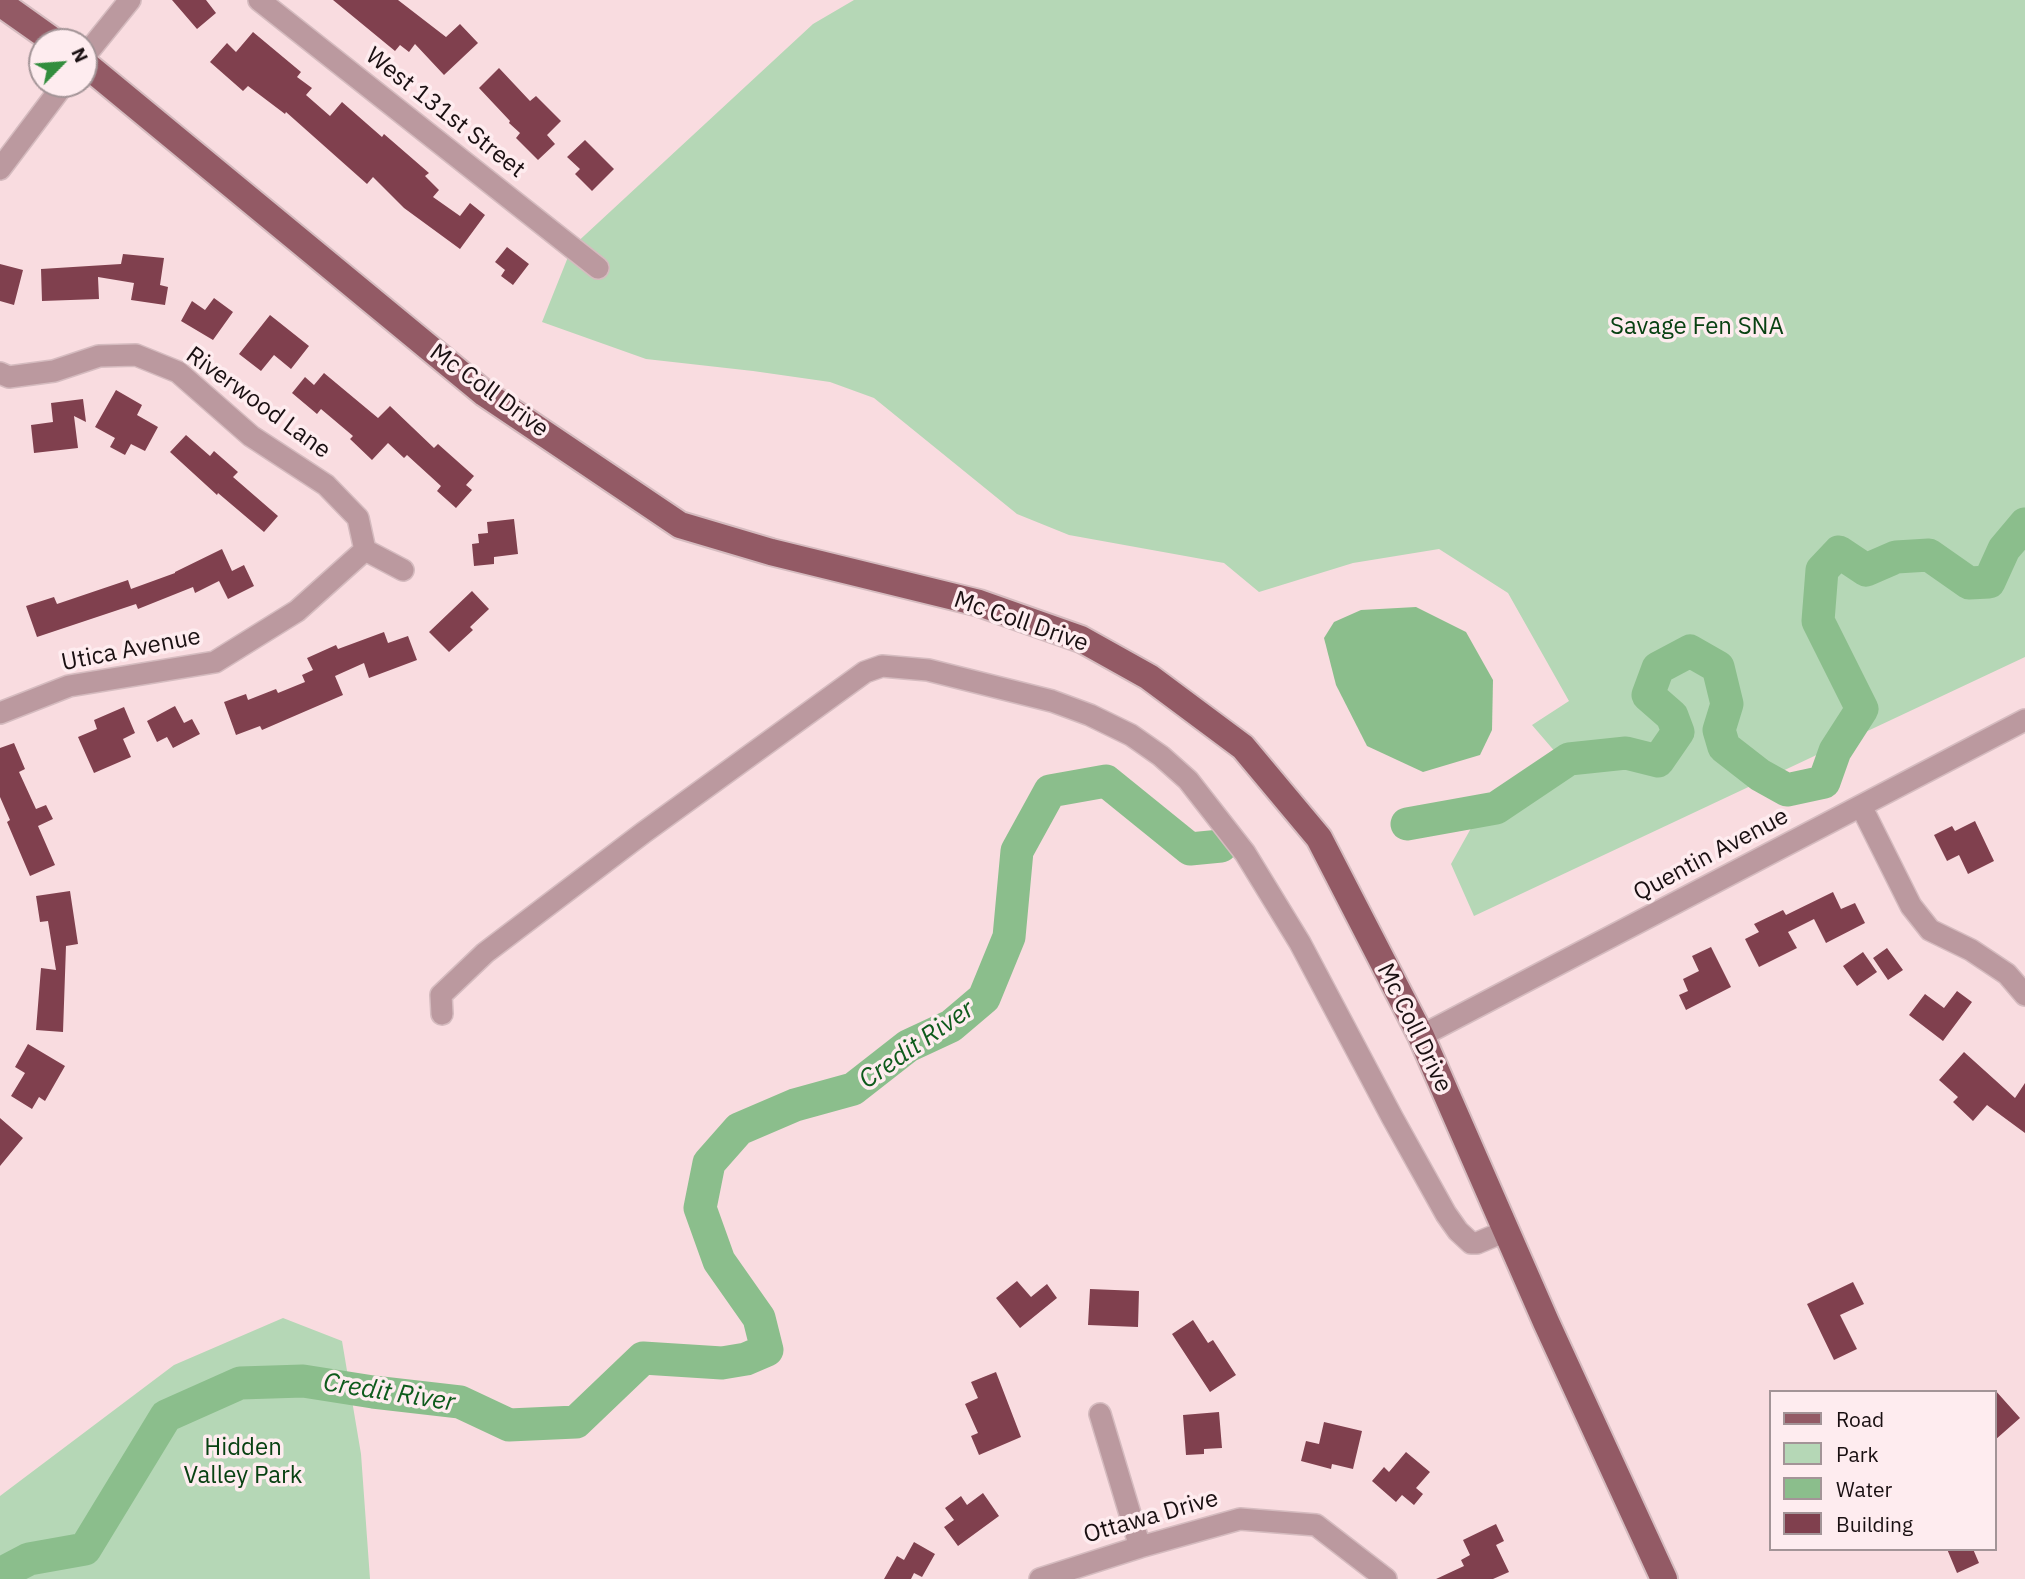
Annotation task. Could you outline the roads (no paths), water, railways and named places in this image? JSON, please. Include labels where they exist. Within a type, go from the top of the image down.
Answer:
[{"type":"main road","points":[[0,3],[35,28]]},
{"type":"main road","name":"Mc Coll Drive","points":[[98,75],[484,393],[680,525],[771,552],[979,603],[1081,639],[1149,677],[1243,747],[1319,838],[1421,1036],[1664,1579]]},
{"type":"street","points":[[98,40],[130,0]]},
{"type":"street","name":"West 131st Street","points":[[259,0],[598,268]]},
{"type":"street","points":[[0,169],[53,98]]},
{"type":"street","name":"Riverwood Lane","points":[[0,373],[9,377],[54,371],[99,356],[136,355],[178,372],[251,436],[326,485],[358,518],[365,550]]},
{"type":"street","points":[[365,550],[403,570]]},
{"type":"street","name":"Utica Avenue","points":[[0,713],[69,686],[215,662],[297,611],[365,550]]},
{"type":"street","points":[[442,1014],[441,995],[485,953],[643,833],[865,672],[883,666],[928,670],[1052,701],[1090,715],[1131,735],[1188,780],[1245,853],[1300,943],[1392,1117],[1452,1222],[1471,1243],[1477,1244],[1506,1231]]},
{"type":"street","name":"Quentin Avenue","points":[[1421,1036],[2025,720]]},
{"type":"street","points":[[1861,806],[1911,906],[1930,930],[1971,950],[2007,974],[2025,995]]},
{"type":"street","points":[[1100,1414],[1140,1546]]},
{"type":"street","name":"Ottawa Drive","points":[[1040,1579],[1140,1546],[1240,1519],[1316,1525],[1386,1579]]},
{"type":"water","points":[[1416,607],[1466,632],[1493,680],[1492,730],[1480,755],[1423,772],[1367,746],[1336,685],[1324,638],[1334,622],[1361,610]]},
{"type":"waterway","name":"Credit River","points":[[1407,824],[1496,808],[1569,759],[1626,753],[1658,761],[1678,732],[1672,716],[1648,695],[1658,668],[1690,651],[1718,667],[1727,704],[1719,730],[1724,747],[1760,775],[1787,790],[1824,782],[1835,751],[1862,709],[1818,621],[1822,570],[1839,552],[1866,570],[1896,557],[1929,555],[1969,583],[1989,582],[2004,549],[2025,524]]},
{"type":"waterway","name":"Credit River","points":[[7,1579],[6,1571],[29,1559],[85,1549],[166,1416],[240,1383],[303,1381],[460,1402],[509,1425],[576,1422],[643,1358],[722,1363],[746,1359],[767,1350],[759,1318],[719,1261],[700,1208],[709,1163],[739,1129],[795,1105],[853,1089],[908,1046],[951,1026],[984,998],[1009,937],[1017,851],[1050,791],[1106,781],[1190,849],[1221,846]]},
{"type":"park label","name":"Savage Fen SNA","points":[[1697,327]]},
{"type":"park label","name":"Hidden Valley Park","points":[[243,1462]]}]
